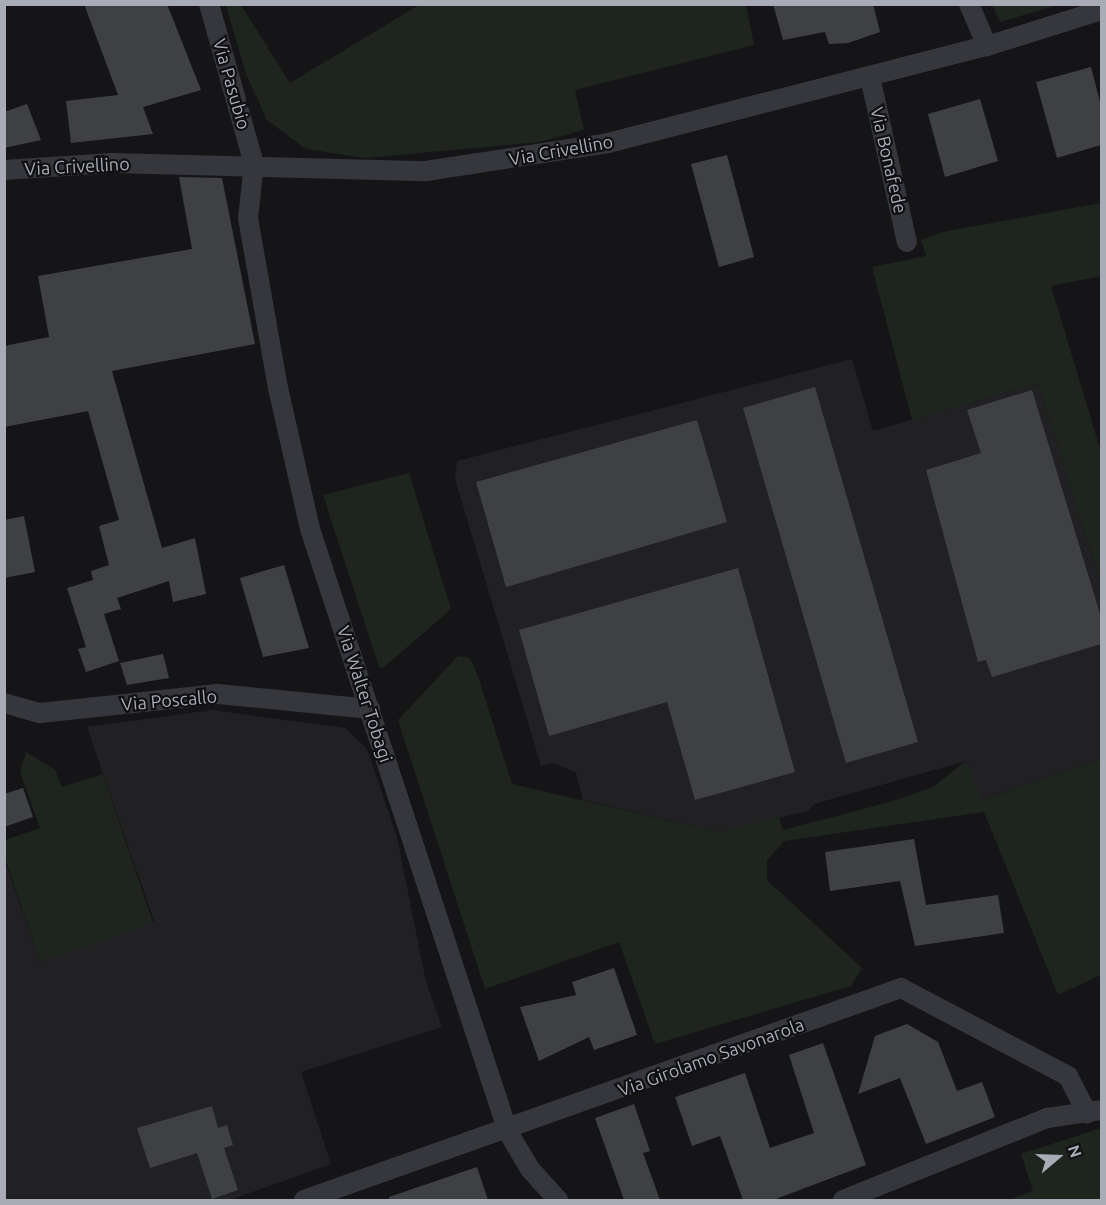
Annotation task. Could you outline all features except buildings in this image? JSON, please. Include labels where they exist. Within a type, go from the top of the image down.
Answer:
[{"type":"street","name":"Via Pasubio","points":[[209,4],[254,164]]},
{"type":"street","points":[[969,4],[987,46]]},
{"type":"street","name":"Via Crivellino","points":[[4,170],[254,164],[426,171],[608,143],[987,46],[1101,10]]},
{"type":"street","name":"Via Bonafede","points":[[870,77],[907,242]]},
{"type":"street","name":"Via Walter Tobagi","points":[[254,164],[248,218],[278,388],[310,529],[508,1132],[530,1169],[558,1200]]},
{"type":"street","name":"Via Poscallo","points":[[4,703],[40,713],[218,694],[370,709]]},
{"type":"street","name":"Via Girolamo Savonarola","points":[[304,1200],[508,1132],[901,988],[1068,1076],[1094,1112]]},
{"type":"street","points":[[843,1200],[1047,1118],[1094,1112]]},
{"type":"shaded area","points":[[226,5],[241,5],[290,83],[419,5],[746,5],[754,45],[575,90],[584,130],[540,142],[365,158],[306,149],[267,120],[246,74]]},
{"type":"shaded area","points":[[992,5],[1058,5],[1000,22]]},
{"type":"shaded area","points":[[1101,203],[1101,276],[1051,286],[1101,452],[1101,584],[1038,383],[912,420],[872,267],[926,256],[921,240],[942,232]]},
{"type":"shaded area","points":[[852,359],[873,431],[1038,383],[1101,584],[1101,759],[981,800],[966,761],[814,804],[808,811],[719,832],[583,800],[576,773],[554,763],[541,766],[455,479],[457,461]]},
{"type":"shaded area","points":[[409,473],[451,609],[383,668],[379,667],[323,495]]},
{"type":"shaded area","points":[[458,656],[470,658],[478,676],[512,784],[719,832],[779,817],[783,830],[890,802],[933,787],[966,761],[982,800],[1101,759],[1101,975],[1058,995],[984,812],[784,841],[767,861],[767,880],[862,968],[851,986],[655,1044],[619,942],[485,989],[398,720]]},
{"type":"shaded area","points":[[212,710],[345,728],[367,749],[397,837],[426,982],[442,1027],[301,1072],[331,1164],[230,1200],[5,1200],[4,858],[40,962],[154,921],[87,727]]},
{"type":"shaded area","points":[[26,752],[55,770],[62,787],[103,774],[153,923],[40,962],[5,858],[5,840],[40,828],[20,772]]},
{"type":"shaded area","points":[[1101,1128],[1101,1200],[1009,1200],[1033,1191],[1021,1154]]}]
